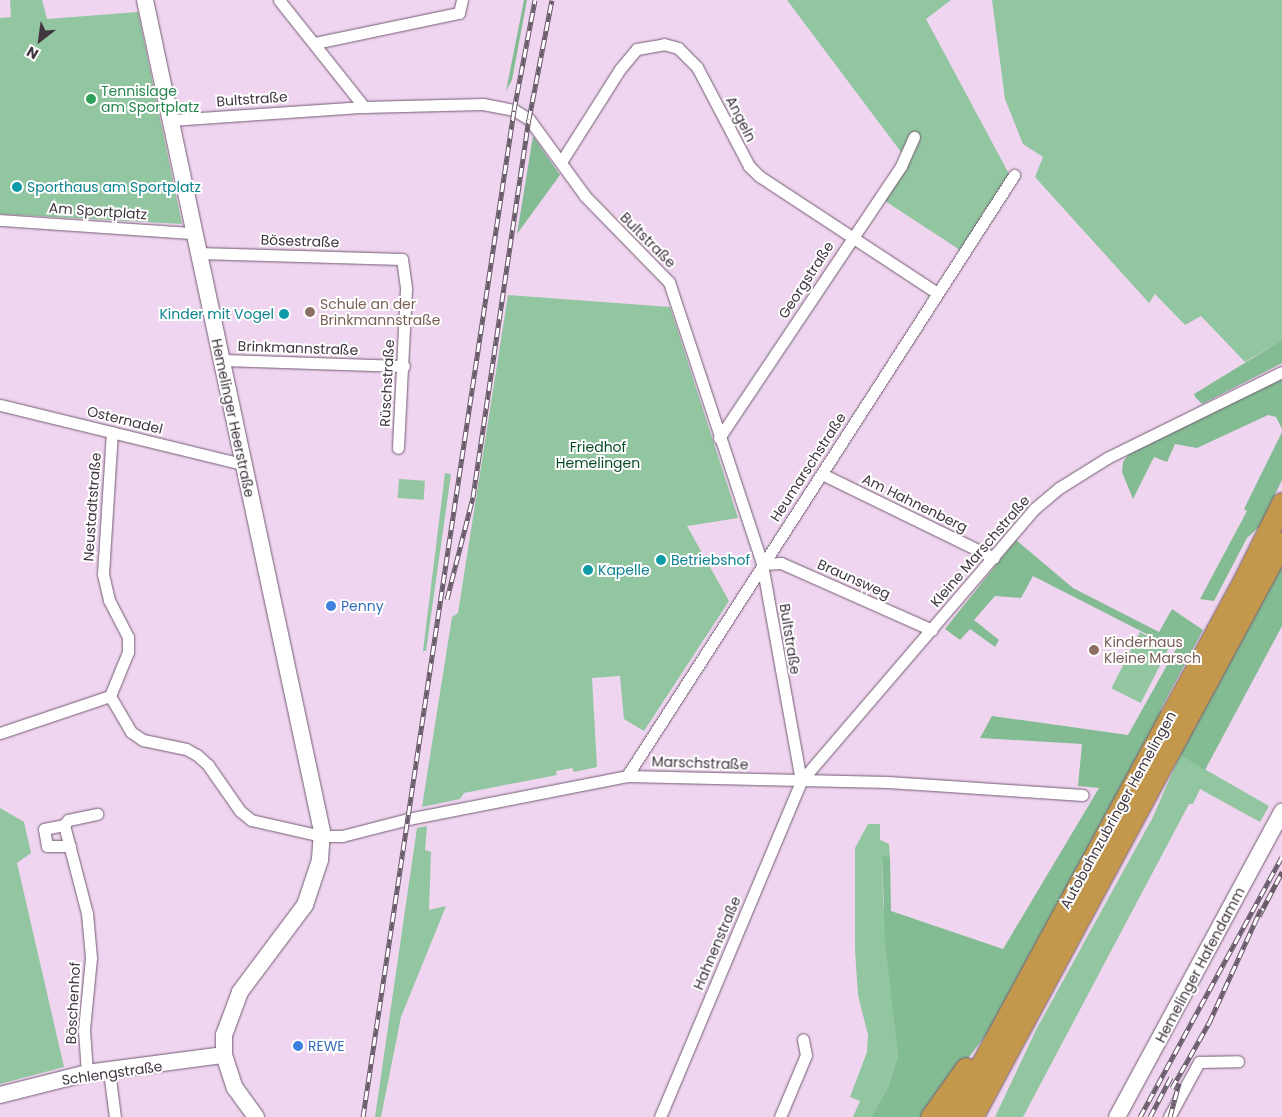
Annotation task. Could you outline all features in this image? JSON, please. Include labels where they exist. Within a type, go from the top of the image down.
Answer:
[{"type":"highway","name":"Autobahnzubringer Hemelingen","points":[[953,1117],[999,1026],[1244,580],[1282,503]]},
{"type":"highway","name":"Autobahnzubringer Hemelingen","points":[[972,1117],[1282,542]]},
{"type":"highway","points":[[988,1117],[1016,1053],[1138,826],[1150,787]]},
{"type":"highway","points":[[931,1117],[999,1026]]},
{"type":"main road","name":"Hemelinger Heerstraße","points":[[145,0],[322,836],[318,868],[305,905],[240,992],[224,1035],[224,1055]]},
{"type":"main road","name":"Hemelinger Hafendamm","points":[[1117,1117],[1282,812]]},
{"type":"main road","name":"Schlengstraße","points":[[0,1095],[87,1073],[224,1055]]},
{"type":"main road","points":[[224,1055],[235,1088],[256,1117]]},
{"type":"street","points":[[279,0],[364,107]]},
{"type":"street","points":[[315,43],[459,13],[462,0]]},
{"type":"street","name":"Angeln","points":[[561,162],[631,55],[648,44],[664,44],[683,51],[698,67],[749,166],[759,176],[937,293]]},
{"type":"street","name":"Bultstraße","points":[[171,120],[364,107],[484,104],[514,110],[540,130],[561,162],[612,226],[669,282],[762,564],[801,781]]},
{"type":"street","name":"Georgstraße","points":[[719,438],[851,238],[901,166],[914,137]]},
{"type":"street","name":"Heumarschstraße","points":[[627,776],[1014,174]]},
{"type":"street","name":"Am Sportplatz","points":[[0,220],[194,233]]},
{"type":"street","name":"Bösestraße","points":[[198,253],[402,260]]},
{"type":"street","name":"Rüschstraße","points":[[398,448],[404,366],[406,289],[402,260]]},
{"type":"street","name":"Brinkmannstraße","points":[[222,360],[404,366]]},
{"type":"street","name":"Kleine Marschstraße","points":[[801,781],[1034,509],[1066,484],[1107,458],[1282,372]]},
{"type":"street","name":"Osternadel","points":[[0,405],[242,464]]},
{"type":"street","name":"Neustadtstraße","points":[[110,696],[128,652],[128,637],[109,600],[103,574],[103,536],[112,432]]},
{"type":"street","name":"Am Hahnenberg","points":[[822,474],[994,558]]},
{"type":"street","name":"Braunsweg","points":[[762,564],[781,563],[932,630]]},
{"type":"street","points":[[0,733],[110,696]]},
{"type":"street","name":"Marschstraße","points":[[110,696],[131,732],[143,740],[186,749],[197,755],[208,765],[240,811],[251,820],[322,836],[342,836],[408,819],[627,776],[888,782],[1083,795]]},
{"type":"street","name":"Hahnenstraße","points":[[660,1117],[801,781]]},
{"type":"street","points":[[70,846],[47,846],[44,829],[64,825],[68,820],[97,814]]},
{"type":"street","name":"Böschenhof","points":[[64,825],[87,913],[91,958],[84,1030],[87,1073]]},
{"type":"street","points":[[780,1117],[806,1055],[803,1039]]},
{"type":"street","points":[[1169,1117],[1199,1062],[1238,1061]]},
{"type":"street","points":[[109,1071],[115,1117]]},
{"type":"green space","name":"Tennislage am Sportplatz","points":[[10,0],[42,0],[47,19],[138,12],[182,224],[0,214],[0,18],[11,17]]},
{"type":"green space","points":[[524,0],[527,0],[512,80],[506,91]]},
{"type":"green space","points":[[787,0],[951,0],[926,19],[1009,174],[960,250],[882,199],[907,160]]},
{"type":"green space","points":[[992,0],[1282,0],[1282,340],[1245,362],[1201,316],[1185,325],[1155,294],[1149,303],[1035,177],[1043,157],[1023,144],[1005,99]]},
{"type":"green space","points":[[533,136],[560,175],[517,234]]},
{"type":"green space","name":"Friedhof Hemelingen","points":[[508,295],[670,307],[738,518],[687,526],[729,601],[644,731],[624,719],[620,676],[592,678],[597,767],[574,772],[572,768],[556,771],[557,775],[464,793],[460,799],[422,807],[452,617],[458,613]]},
{"type":"green space","points":[[1282,340],[1282,363],[1202,404],[1196,398],[1194,394]]},
{"type":"green space","points":[[1282,378],[1282,429],[1276,417],[1268,415],[1197,448],[1175,444],[1167,462],[1154,457],[1133,499],[1122,472],[1123,462],[1129,454]]},
{"type":"green space","points":[[1282,432],[1282,480],[1260,526],[1247,538],[1214,601],[1200,599],[1247,511],[1244,509]]},
{"type":"green space","points":[[445,473],[451,474],[426,651],[423,651]]},
{"type":"green space","points":[[399,479],[425,481],[424,500],[398,498]]},
{"type":"green space","points":[[1016,540],[1073,588],[1159,632],[1172,609],[1203,630],[1161,709],[1161,717],[989,1031],[923,1117],[871,1117],[888,1087],[898,1056],[885,940],[882,856],[890,857],[891,911],[1003,949],[1099,788],[1078,786],[1082,744],[980,738],[992,716],[1128,735],[1176,649],[1033,576],[1021,598],[995,596],[974,620],[999,640],[995,647],[970,629],[960,640],[945,629]]},
{"type":"green space","points":[[1282,559],[1282,626],[1205,770],[1180,755],[1183,746]]},
{"type":"green space","points":[[1140,632],[1169,647],[1141,703],[1111,688]]},
{"type":"green space","points":[[1180,755],[1269,806],[1260,822],[1200,789],[1193,804],[1189,804],[1023,1117],[995,1117],[1036,1030],[1153,817]]},
{"type":"green space","points":[[0,808],[24,822],[31,853],[17,863],[64,1067],[0,1084]]},
{"type":"green space","points":[[868,824],[880,824],[880,840],[889,844],[890,857],[882,857],[883,901],[898,1056],[888,1087],[871,1117],[853,1117],[860,1101],[850,1097],[867,1052],[868,1035],[858,995],[855,950],[855,848]]},
{"type":"green space","points":[[427,826],[425,850],[431,852],[429,910],[446,906],[401,1017],[381,1117],[375,1117],[417,828]]},
{"type":"railway","points":[[363,1117],[514,110],[535,0]]},
{"type":"railway","points":[[447,599],[473,497],[529,119],[552,0]]},
{"type":"railway","points":[[1140,1117],[1282,857]]},
{"type":"railway","points":[[1259,916],[1282,872]]},
{"type":"railway","points":[[1172,1088],[1209,1023],[1261,909]]},
{"type":"railway","points":[[1150,1117],[1171,1077]]},
{"type":"railway","points":[[1170,1117],[1179,1083]]},
{"type":"place","name":"Tennislage am Sportplatz","points":[[91,99]]},
{"type":"place","name":"Sporthaus am Sportplatz","points":[[17,187]]},
{"type":"place","name":"Schule an der Brinkmannstraße","points":[[310,312]]},
{"type":"place","name":"Kinder mit Vogel","points":[[284,314]]},
{"type":"place","name":"Betriebshof","points":[[661,560]]},
{"type":"place","name":"Kapelle","points":[[588,570]]},
{"type":"place","name":"Penny","points":[[331,606]]},
{"type":"place","name":"Kinderhaus Kleine Marsch","points":[[1094,650]]},
{"type":"place","name":"REWE","points":[[298,1046]]}]
